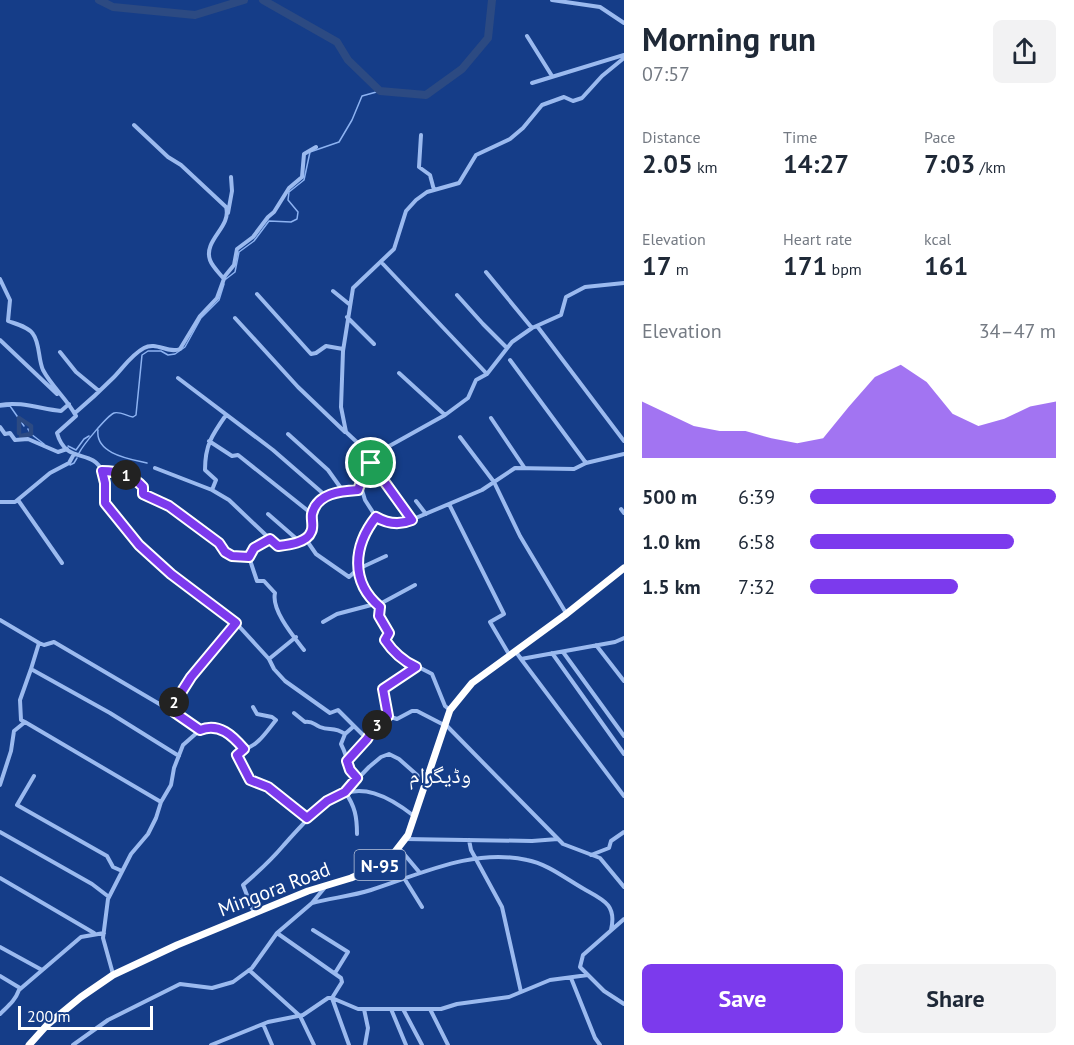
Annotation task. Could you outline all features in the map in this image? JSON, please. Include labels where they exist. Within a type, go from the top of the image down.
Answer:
[{"type":"highway","name":"Mingora Road","points":[[31,1044],[47,1025],[113,975],[171,947],[378,866],[391,857],[405,839],[415,816],[450,711],[472,683],[567,614],[624,568]]},
{"type":"street","points":[[552,0],[600,7],[624,23]]},
{"type":"street","points":[[527,36],[552,76]]},
{"type":"street","points":[[532,83],[624,57]]},
{"type":"street","points":[[346,432],[341,408],[343,349],[353,288],[394,249],[406,211],[427,192],[459,183],[476,155],[510,139],[523,128],[542,105],[564,97],[573,100],[582,98],[624,57]]},
{"type":"street","points":[[134,125],[226,207],[228,213]]},
{"type":"street","points":[[420,135],[419,167],[430,175],[434,190]]},
{"type":"street","points":[[316,147],[304,154],[302,177],[289,188],[274,212],[253,237],[240,246],[217,298],[200,316],[180,349],[174,351],[155,346],[144,348],[131,358],[57,433],[67,449],[74,454],[88,458],[102,471],[105,483],[105,503],[143,550],[236,623],[269,659],[274,669],[285,681],[330,713],[338,710],[367,739]]},
{"type":"street","points":[[224,279],[210,260],[209,255],[212,242],[224,225],[228,213],[232,191],[231,177]]},
{"type":"street","points":[[383,264],[486,374]]},
{"type":"street","points":[[486,272],[534,327],[624,441]]},
{"type":"street","points":[[0,279],[10,300],[9,321],[32,331],[42,369],[60,396]]},
{"type":"street","points":[[358,490],[365,470],[384,449],[445,415],[468,398],[476,380],[486,374],[507,348],[534,327],[561,315],[566,297],[585,288],[624,283]]},
{"type":"street","points":[[333,291],[349,304]]},
{"type":"street","points":[[257,294],[311,354],[326,346],[343,349]]},
{"type":"street","points":[[457,295],[507,348]]},
{"type":"street","points":[[347,316],[374,344]]},
{"type":"street","points":[[235,318],[298,387],[375,459]]},
{"type":"street","points":[[0,340],[69,404],[75,413]]},
{"type":"street","points":[[60,352],[76,372],[99,392]]},
{"type":"street","points":[[510,360],[586,463]]},
{"type":"street","points":[[399,373],[445,415]]},
{"type":"street","points":[[178,378],[273,450],[326,496]]},
{"type":"street","points":[[0,405],[18,404],[61,411],[69,404]]},
{"type":"street","points":[[212,490],[216,478],[205,470],[205,456],[209,441],[226,415]]},
{"type":"street","points":[[491,418],[524,467]]},
{"type":"street","points":[[0,427],[4,434],[10,433],[15,440],[30,440],[58,452],[67,449]]},
{"type":"street","points":[[288,434],[328,470],[343,491]]},
{"type":"street","points":[[460,437],[494,482],[520,536],[567,614]]},
{"type":"street","points":[[209,441],[232,456],[238,455],[312,514]]},
{"type":"street","points":[[0,502],[15,502],[50,473],[69,463],[74,454]]},
{"type":"street","points":[[155,468],[212,490],[230,500],[278,546],[293,544],[305,538],[312,532],[312,514],[320,500],[343,491],[362,490],[365,500],[376,517],[386,522],[405,523],[482,490],[508,471],[524,467],[574,469],[586,463],[624,454]]},
{"type":"street","points":[[371,463],[412,520]]},
{"type":"street","points":[[102,471],[118,472],[135,480],[143,487],[143,494],[169,506],[219,543],[225,552],[235,557],[249,557]]},
{"type":"street","points":[[18,500],[62,563]]},
{"type":"street","points":[[416,501],[426,514]]},
{"type":"street","points":[[449,504],[504,614],[490,622],[513,654],[521,659],[624,796]]},
{"type":"street","points":[[268,514],[299,541]]},
{"type":"street","points":[[376,517],[368,527],[357,561],[361,581],[381,609],[379,616],[389,633],[385,640],[391,649],[407,663],[432,674],[445,706],[450,711]]},
{"type":"street","points":[[305,538],[316,554],[349,577],[358,569],[386,556]]},
{"type":"street","points":[[270,539],[254,548],[249,557],[255,578],[257,581],[264,580],[275,593],[276,610],[304,650]]},
{"type":"street","points":[[323,622],[337,614],[377,604],[415,585]]},
{"type":"street","points":[[0,620],[39,643],[44,645],[54,642],[174,712],[200,730]]},
{"type":"street","points":[[174,712],[172,707],[180,693],[236,623]]},
{"type":"street","points":[[269,659],[296,637]]},
{"type":"street","points":[[521,659],[624,638]]},
{"type":"street","points":[[39,643],[20,700],[21,720],[161,802]]},
{"type":"street","points":[[596,645],[624,681]]},
{"type":"street","points":[[563,652],[624,735]]},
{"type":"street","points":[[552,653],[624,754]]},
{"type":"street","points":[[388,716],[383,689],[416,667]]},
{"type":"street","points":[[32,669],[110,713],[179,756]]},
{"type":"street","points":[[253,707],[257,714],[276,720],[269,731],[251,747],[237,755],[250,780],[268,787],[307,818]]},
{"type":"street","points":[[388,716],[397,719],[412,711],[417,711],[446,725],[558,839],[568,847],[600,858],[624,887]]},
{"type":"street","points":[[294,712],[305,722],[312,721],[323,727],[334,727],[345,734]]},
{"type":"street","points":[[347,761],[373,729],[388,716]]},
{"type":"street","points":[[0,785],[11,751],[14,731],[25,722]]},
{"type":"street","points":[[354,726],[345,734],[341,744],[350,770],[357,778]]},
{"type":"street","points":[[113,975],[103,938],[109,897],[131,854],[148,834],[161,802],[171,785],[174,768],[183,745],[207,727],[224,730],[244,749]]},
{"type":"street","points":[[254,913],[243,885],[280,849],[307,818],[327,801],[345,792],[381,757],[389,754],[399,759],[426,783]]},
{"type":"street","points":[[34,776],[17,805],[106,856],[113,867],[122,871]]},
{"type":"street","points":[[345,792],[365,792],[384,796],[415,816]]},
{"type":"street","points":[[345,792],[357,816],[357,834]]},
{"type":"street","points":[[0,832],[92,884],[109,897]]},
{"type":"street","points":[[591,855],[609,848],[611,841],[624,832]]},
{"type":"street","points":[[405,839],[532,841],[558,839]]},
{"type":"street","points":[[469,840],[475,859],[502,907],[521,992]]},
{"type":"street","points":[[398,848],[420,873]]},
{"type":"street","points":[[312,903],[368,891],[420,873],[475,859],[500,857],[529,860],[560,874],[602,899],[610,907],[613,919],[611,930]]},
{"type":"street","points":[[0,878],[94,934]]},
{"type":"street","points":[[404,878],[422,907]]},
{"type":"street","points":[[73,1045],[108,1020],[180,984],[212,988],[233,982],[249,970],[277,933],[312,903],[326,885]]},
{"type":"street","points":[[624,919],[583,955],[579,967],[604,991],[624,1004]]},
{"type":"street","points":[[313,930],[348,952],[335,973]]},
{"type":"street","points":[[1,1012],[10,1006],[21,988],[81,937],[104,933]]},
{"type":"street","points":[[211,1045],[263,1024],[300,1016],[332,998],[342,982],[335,973],[277,933]]},
{"type":"street","points":[[0,947],[42,970]]},
{"type":"street","points":[[249,970],[300,1016],[314,1045]]},
{"type":"street","points":[[332,998],[358,1009],[441,1009],[457,1004],[509,997],[550,980],[588,975]]},
{"type":"street","points":[[0,976],[21,988]]},
{"type":"street","points":[[571,978],[595,1038],[600,1045]]},
{"type":"street","points":[[332,998],[349,1045]]},
{"type":"street","points":[[364,1009],[368,1028],[365,1045]]},
{"type":"street","points":[[391,1009],[406,1045]]},
{"type":"street","points":[[403,1009],[422,1045]]},
{"type":"street","points":[[430,1009],[448,1045]]},
{"type":"street","points":[[263,1024],[272,1045]]},
{"type":"waterway","points":[[99,0],[113,7],[195,15],[244,0]]},
{"type":"waterway","points":[[263,0],[337,42],[348,60],[380,91],[426,95],[462,69],[488,38],[492,0]]},
{"type":"waterway","points":[[226,279],[235,272],[239,252],[254,241],[269,221],[291,222],[297,219],[298,212],[288,200],[289,192],[304,180],[310,152],[339,142],[362,96],[380,91]]},
{"type":"waterway","points":[[79,453],[95,431],[114,413],[133,417],[136,415],[142,355],[148,351],[175,354],[185,347],[201,318],[219,300],[224,284]]},
{"type":"waterway","points":[[0,407],[10,406],[24,426]]},
{"type":"waterway","points":[[19,433],[19,418],[31,426],[31,434],[21,436]]},
{"type":"waterway","points":[[28,429],[44,444]]},
{"type":"waterway","points":[[98,430],[102,445],[108,450],[123,457],[147,463]]},
{"type":"waterway","points":[[68,446],[76,450],[89,436]]},
{"type":"waterway","points":[[70,465],[77,458]]},
{"type":"district","name":"وڈیگرام","points":[[440,775]]},
{"type":"route","points":[[371,463],[412,520],[405,523],[386,522],[376,517],[368,527],[357,561],[361,581],[374,603],[380,607],[379,616],[389,633],[385,640],[391,649],[407,663],[416,667],[384,687],[388,716],[373,729],[347,761],[347,765],[357,778],[345,792],[327,801],[307,818],[275,791],[250,780],[237,755],[244,749],[230,734],[210,727],[200,730],[174,712],[172,707],[174,701],[236,623],[171,574],[139,545],[105,503],[105,483],[102,471],[118,472],[129,476],[142,485],[143,494],[169,506],[219,543],[225,552],[235,557],[249,557],[254,548],[270,539],[278,546],[283,546],[309,536],[312,532],[313,512],[320,500],[343,491],[358,490],[365,470],[371,463]]}]
